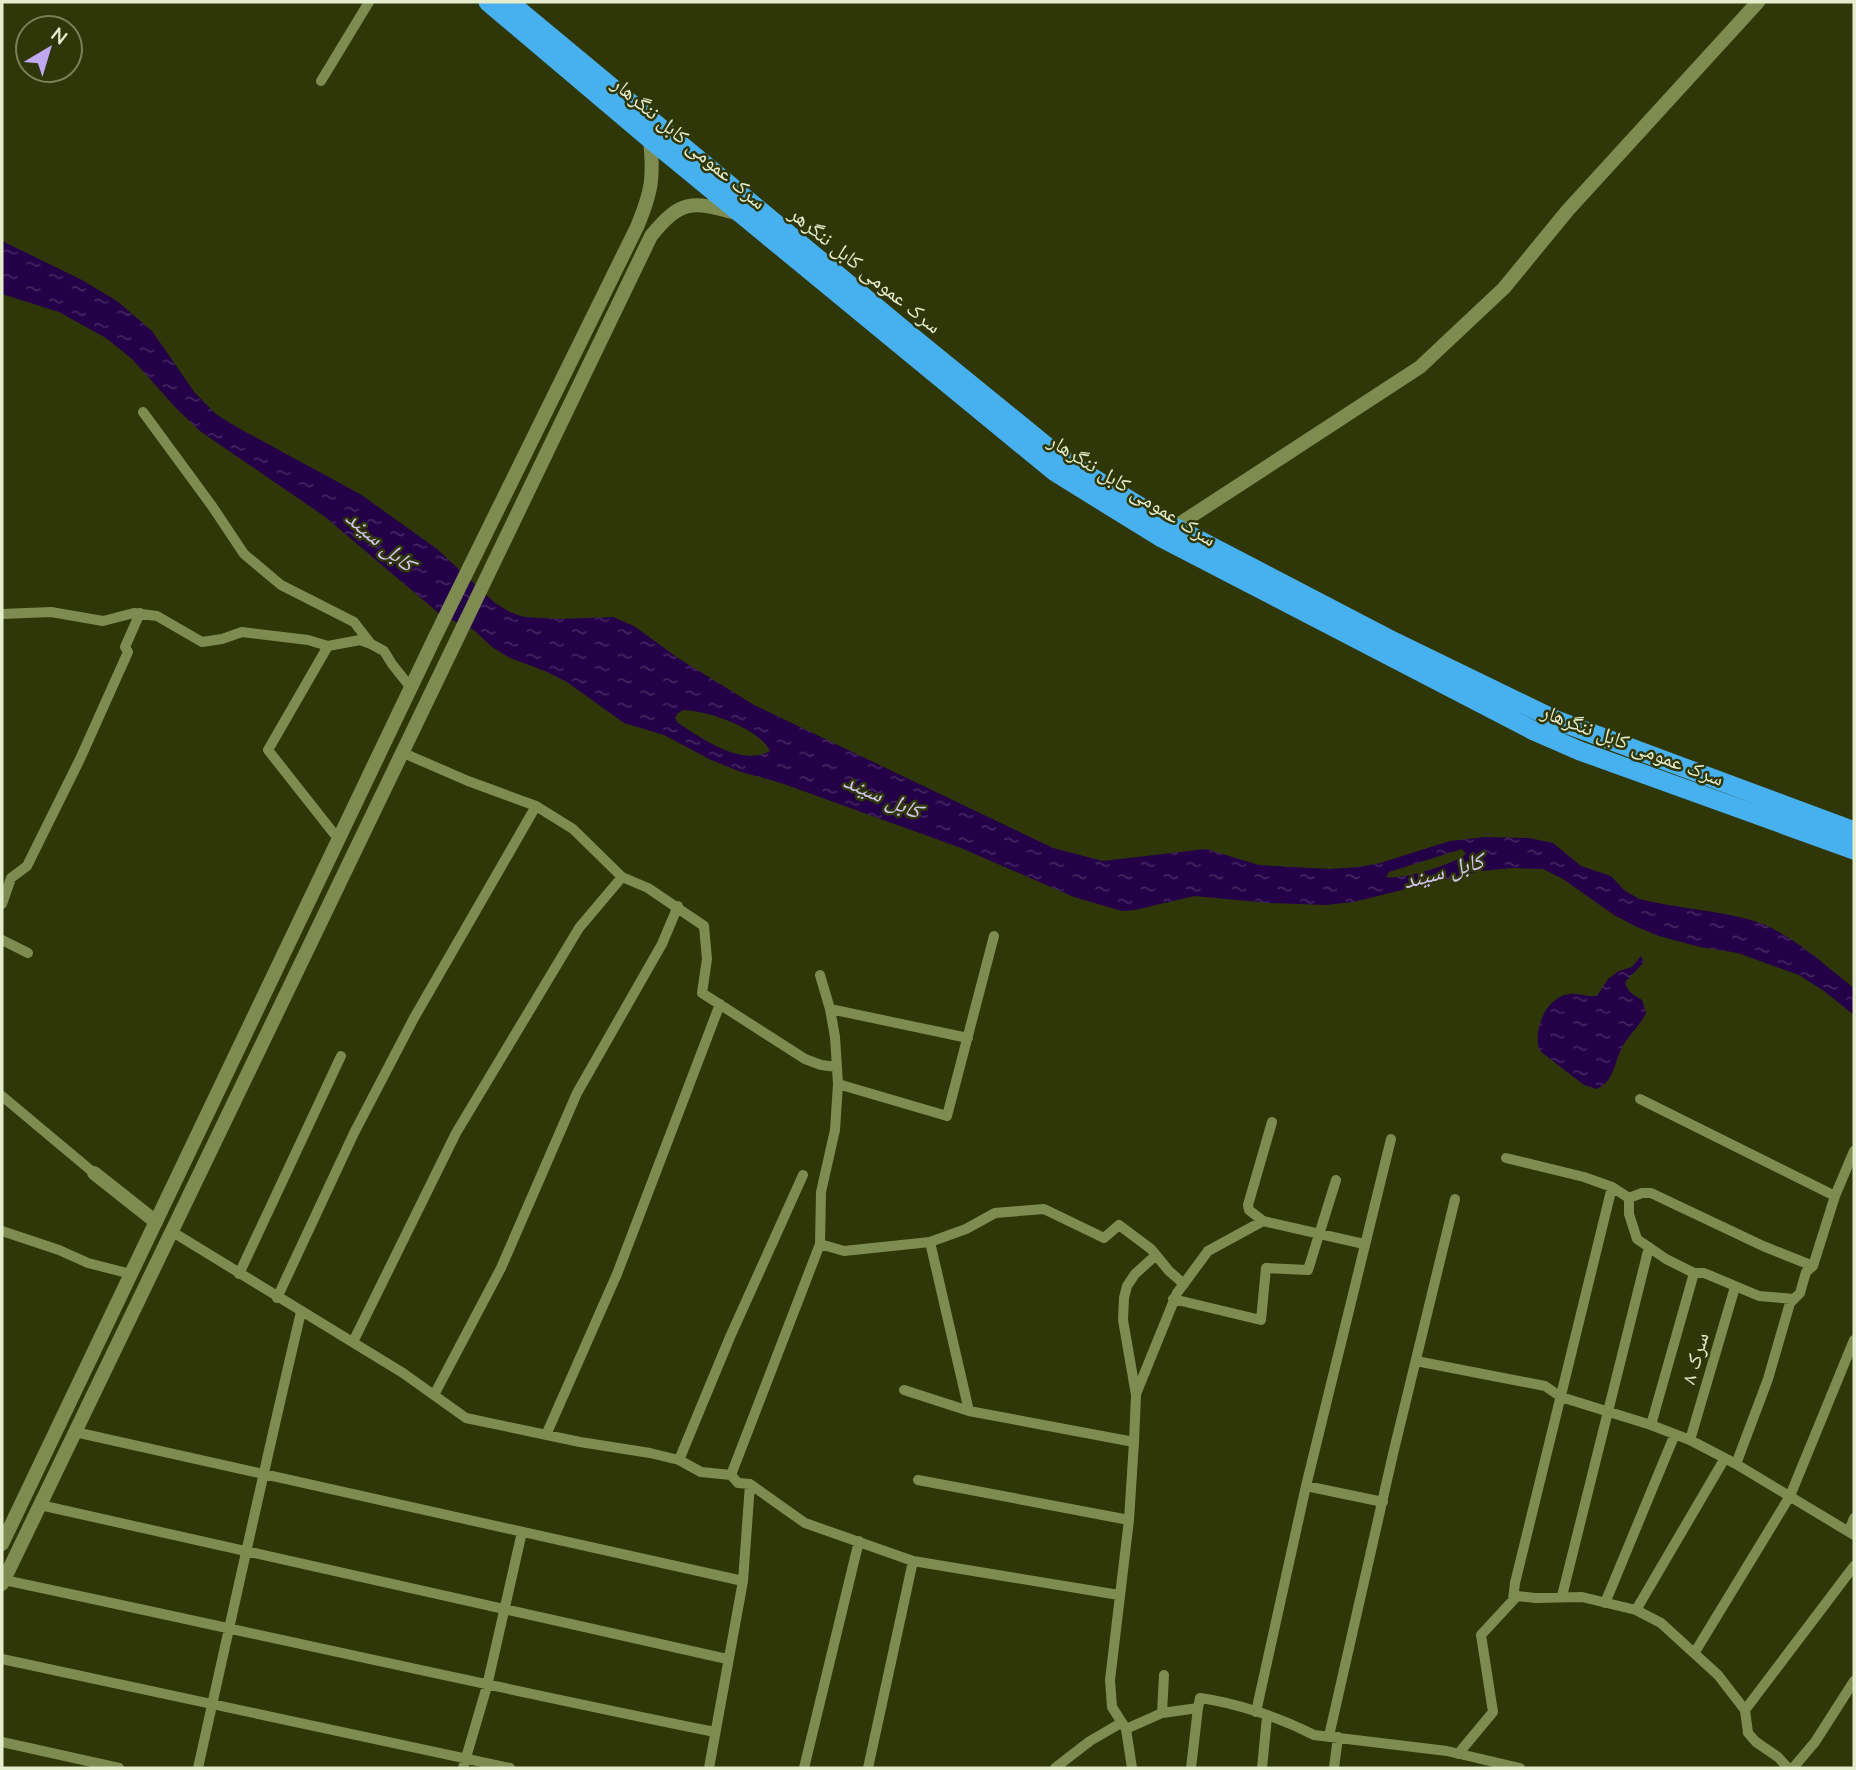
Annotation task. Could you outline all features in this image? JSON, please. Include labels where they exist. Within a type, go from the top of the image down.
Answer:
[{"type":"highway","name":"سرک عمومی کابل ننگرهار","points":[[488,2],[1055,472],[1167,532],[1556,720],[1843,833],[1854,850]]},
{"type":"highway","name":"سرک عمومی کابل ننگرهر","points":[[509,2],[1061,457],[1167,532]]},
{"type":"street","points":[[321,81],[369,2]]},
{"type":"street","points":[[1167,532],[1420,367],[1504,288],[1568,210],[1758,2]]},
{"type":"street","points":[[2,1544],[435,637],[637,227],[652,183],[650,139]]},
{"type":"street","points":[[715,1732],[487,1686],[230,1627],[3,1582],[651,236],[668,214],[688,206],[711,206],[742,215]]},
{"type":"street","points":[[143,412],[244,554],[281,585],[354,622],[371,644]]},
{"type":"street","points":[[2,614],[51,612],[103,621],[134,612],[157,617],[202,642],[242,632],[308,640],[328,646],[360,640],[384,651],[411,688]]},
{"type":"street","points":[[2,904],[11,878],[27,866],[80,759],[128,652],[125,647],[140,613]]},
{"type":"street","points":[[328,646],[268,750],[339,840]]},
{"type":"street","points":[[401,752],[536,806],[573,830],[622,877],[648,888],[704,926],[707,959],[702,993],[805,1059],[837,1067]]},
{"type":"street","points":[[277,1298],[354,1133],[402,1041],[536,806]]},
{"type":"street","points":[[353,1342],[456,1133],[579,928],[622,877]]},
{"type":"street","points":[[434,1395],[501,1268],[577,1093],[662,944],[678,906]]},
{"type":"street","points":[[304,914],[320,922]]},
{"type":"street","points":[[838,1084],[947,1116],[994,936]]},
{"type":"street","points":[[2,940],[28,953]]},
{"type":"street","points":[[731,1475],[820,1244],[821,1192],[835,1130],[838,1084],[830,1009],[820,975]]},
{"type":"street","points":[[546,1435],[617,1274],[720,1004]]},
{"type":"street","points":[[830,1009],[968,1038]]},
{"type":"street","points":[[239,1274],[341,1056]]},
{"type":"street","points":[[2,1096],[156,1222]]},
{"type":"street","points":[[1640,1099],[1835,1196]]},
{"type":"street","points":[[1272,1122],[1248,1205],[1250,1210],[1262,1220],[1364,1244]]},
{"type":"street","points":[[1262,1768],[1261,1714],[1306,1486],[1391,1139]]},
{"type":"street","points":[[1636,1610],[1730,1461],[1768,1379],[1788,1310],[1800,1293],[1806,1272],[1813,1266],[1835,1196],[1854,1151]]},
{"type":"street","points":[[1506,1158],[1584,1177],[1612,1187],[1629,1198]]},
{"type":"street","points":[[679,1460],[730,1337],[803,1175]]},
{"type":"street","points":[[1173,1299],[1261,1320],[1266,1268],[1308,1270],[1336,1180]]},
{"type":"street","points":[[1513,1600],[1612,1187]]},
{"type":"street","points":[[1629,1198],[1651,1193],[1763,1246],[1813,1266]]},
{"type":"street","points":[[1629,1198],[1629,1214],[1637,1239],[1679,1267],[1694,1273],[1704,1273],[1759,1296],[1794,1298]]},
{"type":"street","points":[[1334,1768],[1333,1737],[1383,1502],[1455,1199]]},
{"type":"street","points":[[820,1244],[844,1251],[930,1242],[966,1229],[995,1213],[1044,1209],[1104,1238],[1119,1225],[1150,1249],[1184,1283]]},
{"type":"street","points":[[1136,1395],[1173,1299],[1184,1283],[1208,1251],[1262,1220]]},
{"type":"street","points":[[2,1231],[88,1263],[131,1274]]},
{"type":"street","points":[[171,1231],[353,1342],[466,1418],[679,1460],[701,1472],[731,1475],[738,1483],[750,1484],[805,1523],[912,1561],[1119,1595]]},
{"type":"street","points":[[930,1242],[969,1411]]},
{"type":"street","points":[[1562,1596],[1649,1247]]},
{"type":"street","points":[[1132,1768],[1123,1726],[1112,1707],[1110,1680],[1129,1520],[1136,1395],[1123,1320],[1124,1298],[1135,1273],[1156,1255]]},
{"type":"street","points":[[1651,1425],[1694,1273]]},
{"type":"street","name":"سرک ۸","points":[[1690,1440],[1735,1287]]},
{"type":"street","points":[[198,1768],[244,1551],[300,1312]]},
{"type":"street","points":[[1695,1651],[1790,1496],[1854,1340]]},
{"type":"street","points":[[1416,1361],[1545,1386],[1561,1397],[1690,1440],[1852,1533],[1854,1518]]},
{"type":"street","points":[[904,1390],[969,1411],[1134,1442]]},
{"type":"street","points":[[75,1432],[743,1581]]},
{"type":"street","points":[[1605,1603],[1675,1434]]},
{"type":"street","points":[[918,1480],[1129,1520]]},
{"type":"street","points":[[709,1768],[743,1581],[750,1484]]},
{"type":"street","points":[[1306,1486],[1383,1502]]},
{"type":"street","points":[[40,1505],[727,1659]]},
{"type":"street","points":[[464,1764],[487,1686],[522,1532]]},
{"type":"street","points":[[804,1768],[859,1541]]},
{"type":"street","points":[[868,1768],[912,1561]]},
{"type":"street","points":[[1745,1710],[1854,1566]]},
{"type":"street","points":[[1458,1754],[1493,1712],[1481,1635],[1517,1596],[1582,1597],[1636,1610],[1661,1623],[1695,1651],[1718,1675],[1745,1710],[1748,1733],[1756,1742],[1791,1768],[1815,1742],[1854,1681]]},
{"type":"street","points":[[2,1659],[212,1704],[464,1764],[510,1768]]},
{"type":"street","points":[[1161,1713],[1164,1675]]},
{"type":"street","points":[[1191,1768],[1200,1698],[1224,1702],[1296,1725],[1314,1735],[1447,1751],[1520,1768]]},
{"type":"street","points":[[1055,1768],[1090,1741],[1123,1726],[1161,1713],[1198,1708]]},
{"type":"street","points":[[2,1742],[119,1768]]},
{"type":"street","points":[[1773,1768],[1778,1757]]},
{"type":"water","name":"کابل سيند","points":[[2,241],[82,280],[117,301],[152,331],[195,393],[217,415],[360,494],[437,549],[495,603],[510,612],[524,617],[559,619],[613,617],[634,626],[678,658],[754,705],[1053,848],[1103,861],[1206,849],[1259,865],[1329,869],[1380,863],[1450,841],[1485,837],[1529,838],[1553,843],[1581,866],[1611,876],[1624,890],[1639,899],[1751,920],[1779,932],[1854,988],[1854,1015],[1799,975],[1738,953],[1700,947],[1637,927],[1543,869],[1480,871],[1353,902],[1326,905],[1194,896],[1122,911],[1074,897],[961,848],[781,783],[741,772],[711,760],[664,735],[624,723],[567,682],[510,658],[492,647],[474,630],[441,615],[324,516],[200,431],[132,359],[106,338],[59,312],[2,294]],"holes":[[[683,710],[705,713],[744,728],[770,751],[747,755],[722,749],[678,723],[675,718]],[[1462,849],[1466,854],[1439,867],[1415,874],[1386,877],[1389,872]]]},
{"type":"water","points":[[1641,956],[1644,962],[1625,982],[1629,991],[1642,1000],[1646,1013],[1623,1046],[1607,1081],[1597,1089],[1584,1085],[1540,1051],[1538,1034],[1543,1016],[1561,996],[1597,996],[1608,979],[1619,971],[1632,967]]}]
